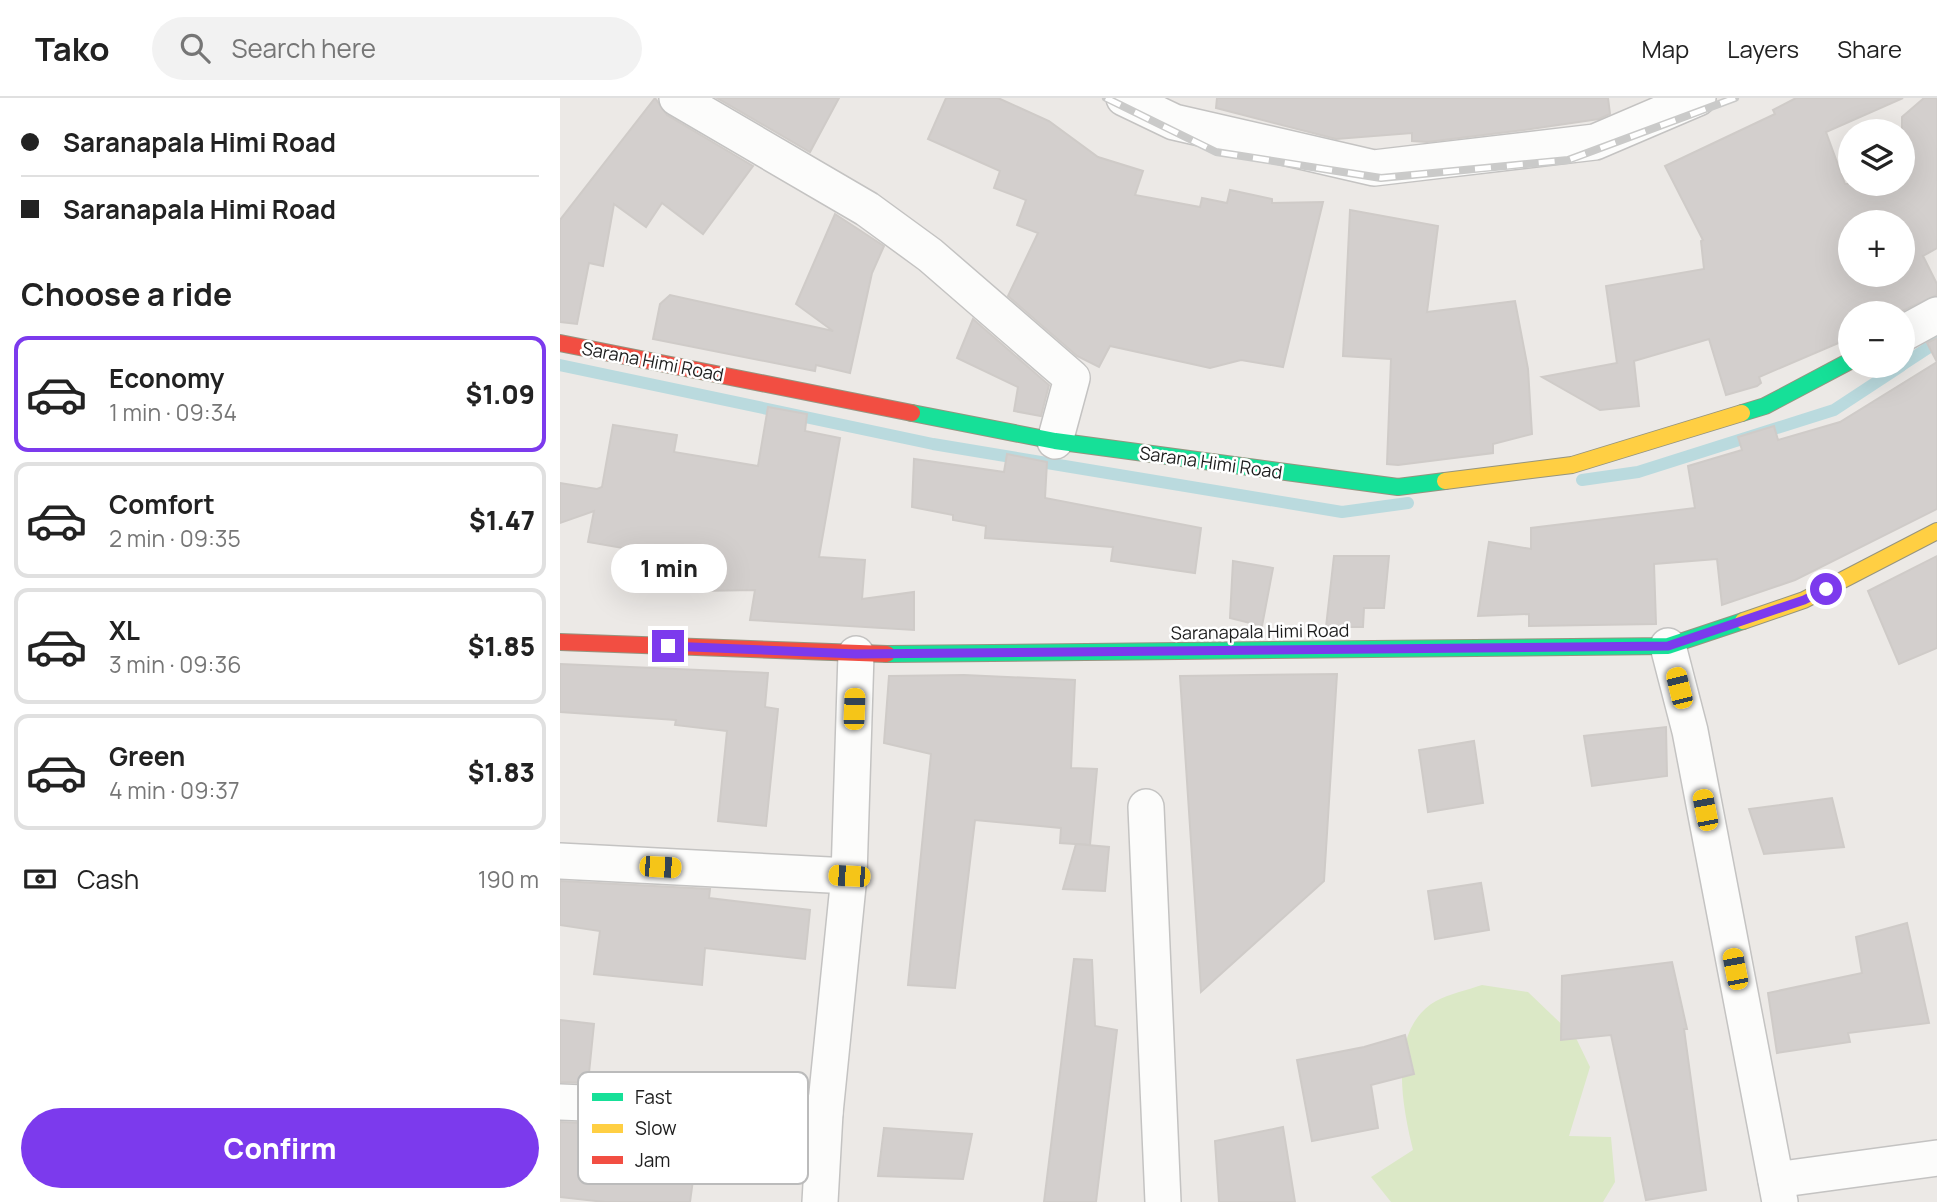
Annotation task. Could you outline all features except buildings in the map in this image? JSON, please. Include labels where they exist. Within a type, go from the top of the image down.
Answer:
[{"type":"street","points":[[677,98],[867,209],[930,255],[1072,378],[1055,441]]},
{"type":"street","points":[[1124,98],[1174,122],[1374,168],[1595,142],[1698,98]]},
{"type":"street","points":[[1915,327],[1937,315]]},
{"type":"street","name":"Sarana Himi Road","points":[[560,343],[1055,441],[1398,488],[1572,465],[1765,405],[1838,367]]},
{"type":"street","name":"Saranapala Himi Road","points":[[560,642],[856,654],[1668,646],[1804,600],[1937,531]]},
{"type":"street","points":[[1668,646],[1690,731],[1778,1191],[1937,1158]]},
{"type":"street","points":[[820,1202],[825,1113],[849,876],[856,654]]},
{"type":"street","points":[[1146,807],[1163,1202]]},
{"type":"street","points":[[560,861],[849,876]]},
{"type":"street","points":[[560,1102],[578,1103]]},
{"type":"street","points":[[808,1112],[825,1113]]},
{"type":"green space","points":[[1482,985],[1528,992],[1576,1038],[1590,1067],[1569,1136],[1611,1137],[1615,1182],[1603,1202],[1391,1202],[1371,1177],[1413,1150],[1405,1112],[1402,1069],[1410,1030],[1420,1014],[1436,1001]]},
{"type":"waterway","points":[[1915,356],[1937,342]]},
{"type":"waterway","points":[[560,365],[933,444],[1342,512],[1408,503]]},
{"type":"waterway","points":[[1582,480],[1638,472],[1834,410],[1883,378]]},
{"type":"railway","points":[[1106,98],[1216,152],[1381,178],[1568,160],[1735,98]]},
{"type":"traffic: fast","points":[[1742,413],[1765,406],[1838,367]]},
{"type":"traffic: fast","points":[[912,413],[1055,441],[1398,487],[1445,481]]},
{"type":"traffic: fast","points":[[887,654],[1668,646],[1743,621]]},
{"type":"traffic: slow","points":[[1445,481],[1572,465],[1742,413]]},
{"type":"traffic: slow","points":[[1743,621],[1804,600],[1937,531]]},
{"type":"traffic: jam","points":[[560,343],[912,413]]},
{"type":"traffic: jam","points":[[560,642],[887,654]]},
{"type":"route","points":[[668,646],[856,654],[1668,646],[1804,600],[1826,589]]}]
